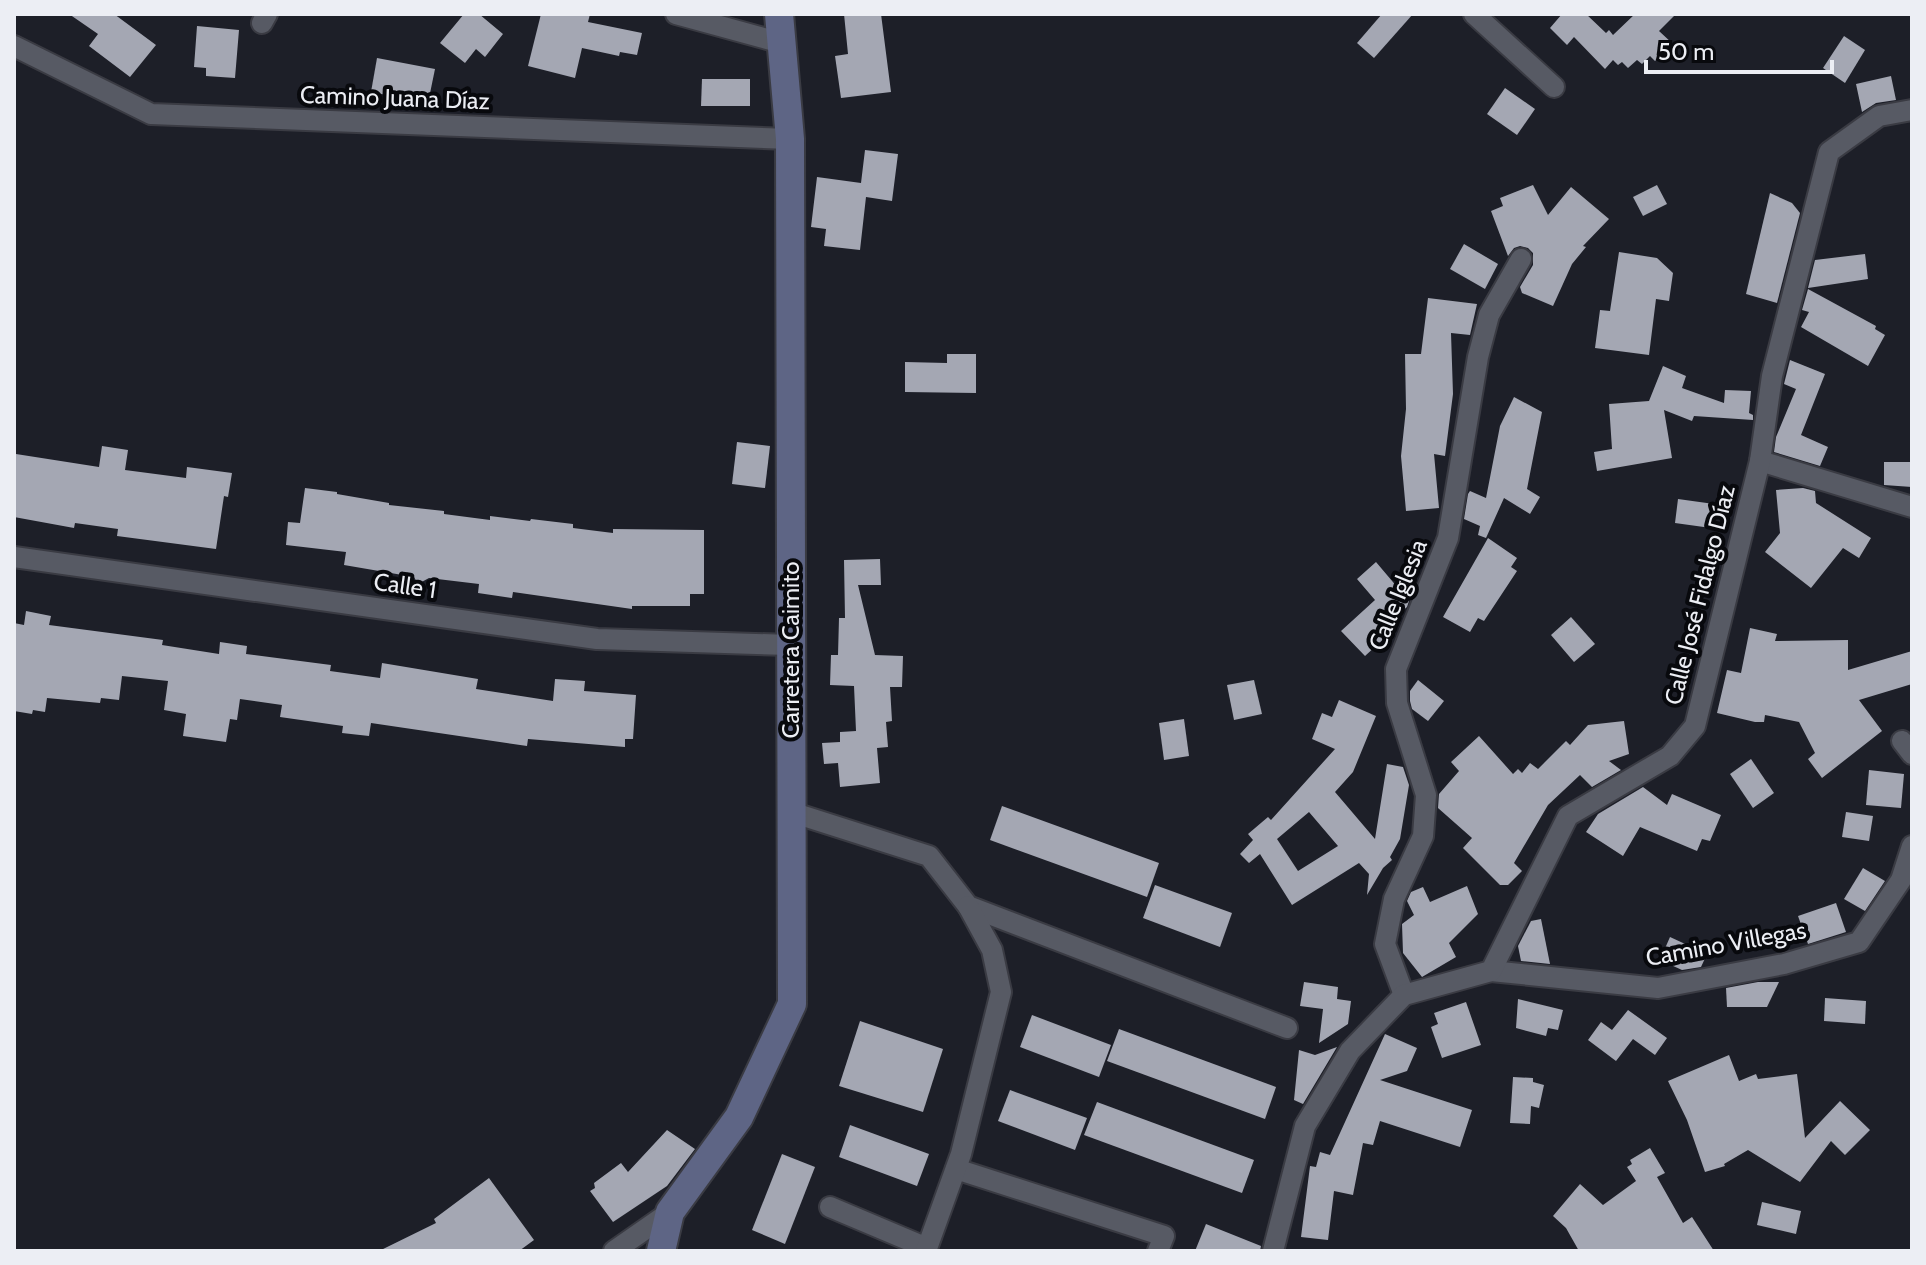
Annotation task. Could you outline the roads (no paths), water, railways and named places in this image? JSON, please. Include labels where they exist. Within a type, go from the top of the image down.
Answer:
[{"type":"street","points":[[676,14],[782,43]]},
{"type":"street","name":"Carretera Caimito","points":[[661,1251],[670,1212],[739,1117],[792,1004],[790,139],[779,14]]},
{"type":"street","points":[[1474,14],[1554,87]]},
{"type":"street","name":"Camino Juana Díaz","points":[[14,46],[151,114],[790,139]]},
{"type":"street","name":"Calle José Fidalgo Díaz","points":[[1491,971],[1568,816],[1670,756],[1695,726],[1760,461],[1772,376],[1829,152],[1879,116],[1912,110]]},
{"type":"street","name":"Calle Iglesia","points":[[1404,995],[1385,944],[1394,899],[1423,836],[1426,795],[1397,703],[1396,669],[1448,538],[1478,357],[1489,315],[1521,259]]},
{"type":"street","points":[[1760,461],[1912,507]]},
{"type":"street","name":"Calle 1","points":[[14,557],[597,639],[790,645]]},
{"type":"street","points":[[791,812],[929,856],[968,906],[992,950],[1001,992],[956,1169],[926,1250],[830,1207]]},
{"type":"street","name":"Camino Villegas","points":[[1491,971],[1658,988],[1784,964],[1859,942],[1901,880],[1912,846]]},
{"type":"street","points":[[968,906],[1287,1028]]},
{"type":"street","points":[[1273,1251],[1305,1126],[1350,1051],[1404,995],[1491,971]]},
{"type":"street","points":[[956,1169],[1164,1236],[1158,1251]]},
{"type":"street","points":[[614,1251],[670,1212]]}]
